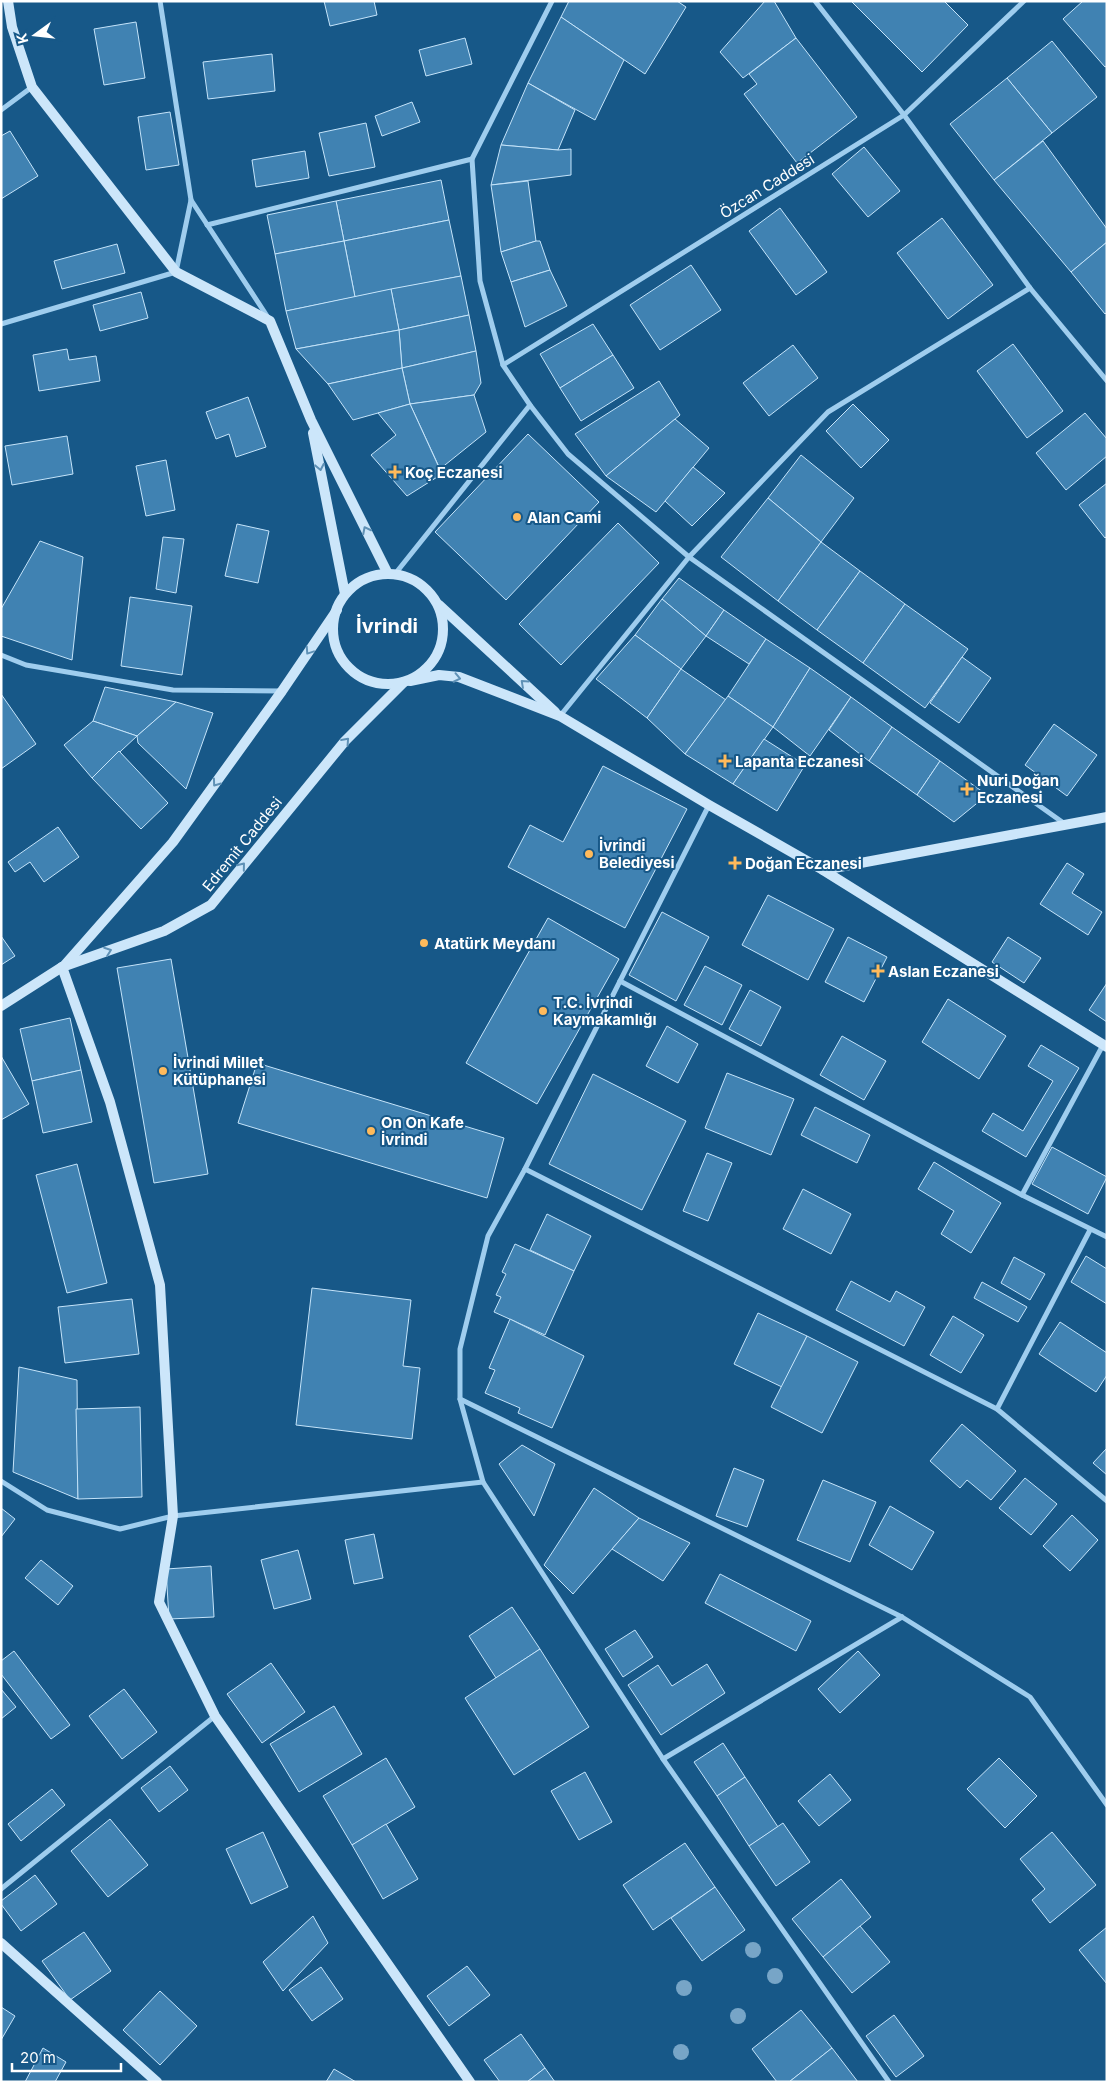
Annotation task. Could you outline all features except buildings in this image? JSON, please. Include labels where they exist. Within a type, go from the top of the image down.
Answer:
[{"type":"main road","points":[[8,1],[12,27],[32,86],[176,272],[270,321],[311,420],[392,574],[412,579],[427,590],[438,604],[560,716],[709,805],[823,870],[1105,1046]]},
{"type":"main road","points":[[311,420],[346,594]]},
{"type":"main road","name":"Edremit Caddesi","points":[[62,968],[173,842],[282,691],[346,594],[358,583],[373,576],[392,574]]},
{"type":"main road","name":"Edremit Caddesi","points":[[1,1006],[62,968],[164,931],[211,905],[345,741],[407,681],[425,672],[436,657],[443,640],[443,622],[438,604]]},
{"type":"main road","name":"Edremit Caddesi","points":[[336,610],[333,628],[336,646],[344,663],[357,675],[374,683],[392,685],[439,675],[459,677],[560,716]]},
{"type":"main road","points":[[823,870],[1107,817]]},
{"type":"main road","points":[[62,968],[110,1102],[160,1284],[173,1516],[159,1602],[215,1716],[470,2082]]},
{"type":"main road","points":[[1,1943],[157,2082]]},
{"type":"street","points":[[1,324],[176,272],[191,200],[160,1]]},
{"type":"street","points":[[552,1],[472,159],[480,281],[503,365],[530,405],[568,454],[689,557],[1066,824]]},
{"type":"street","points":[[815,1],[904,115],[1030,288],[1107,381]]},
{"type":"street","name":"Özcan Caddesi","points":[[503,365],[904,115],[1024,1]]},
{"type":"street","points":[[1,110],[32,86]]},
{"type":"street","points":[[207,225],[472,159]]},
{"type":"street","points":[[191,200],[270,321]]},
{"type":"street","points":[[560,716],[689,557],[828,412],[1030,288]]},
{"type":"street","points":[[392,574],[530,405]]},
{"type":"street","points":[[1,655],[26,665],[173,690],[282,691]]},
{"type":"street","points":[[709,805],[525,1169],[488,1236],[460,1350],[460,1399],[483,1482],[663,1759],[890,2082]]},
{"type":"street","points":[[620,981],[1022,1195],[1107,1237]]},
{"type":"street","points":[[1022,1195],[1105,1046]]},
{"type":"street","points":[[525,1169],[997,1409],[1107,1501]]},
{"type":"street","points":[[997,1409],[1090,1230]]},
{"type":"street","points":[[460,1399],[902,1617],[1030,1696],[1107,1805]]},
{"type":"street","points":[[1,1481],[47,1510],[120,1529],[173,1516],[483,1482]]},
{"type":"street","points":[[663,1759],[902,1617]]},
{"type":"street","points":[[1,1889],[215,1716]]},
{"type":"place","name":"Koç Eczanesi","points":[[395,472]]},
{"type":"place","name":"Alan Cami","points":[[517,517]]},
{"type":"place","name":"Lapanta Eczanesi","points":[[725,761]]},
{"type":"place","name":"Nuri Doğan Eczanesi","points":[[967,789]]},
{"type":"place","name":"İvrindi Belediyesi","points":[[589,854]]},
{"type":"place","name":"Doğan Eczanesi","points":[[735,863]]},
{"type":"place","name":"Atatürk Meydanı","points":[[424,943]]},
{"type":"place","name":"Aslan Eczanesi","points":[[878,971]]},
{"type":"place","name":"T.C. İvrindi Kaymakamlığı","points":[[543,1011]]},
{"type":"place","name":"İvrindi Millet Kütüphanesi","points":[[163,1071]]},
{"type":"place","name":"On On Kafe İvrindi","points":[[371,1131]]},
{"type":"district","name":"İvrindi","points":[[387,626]]}]
